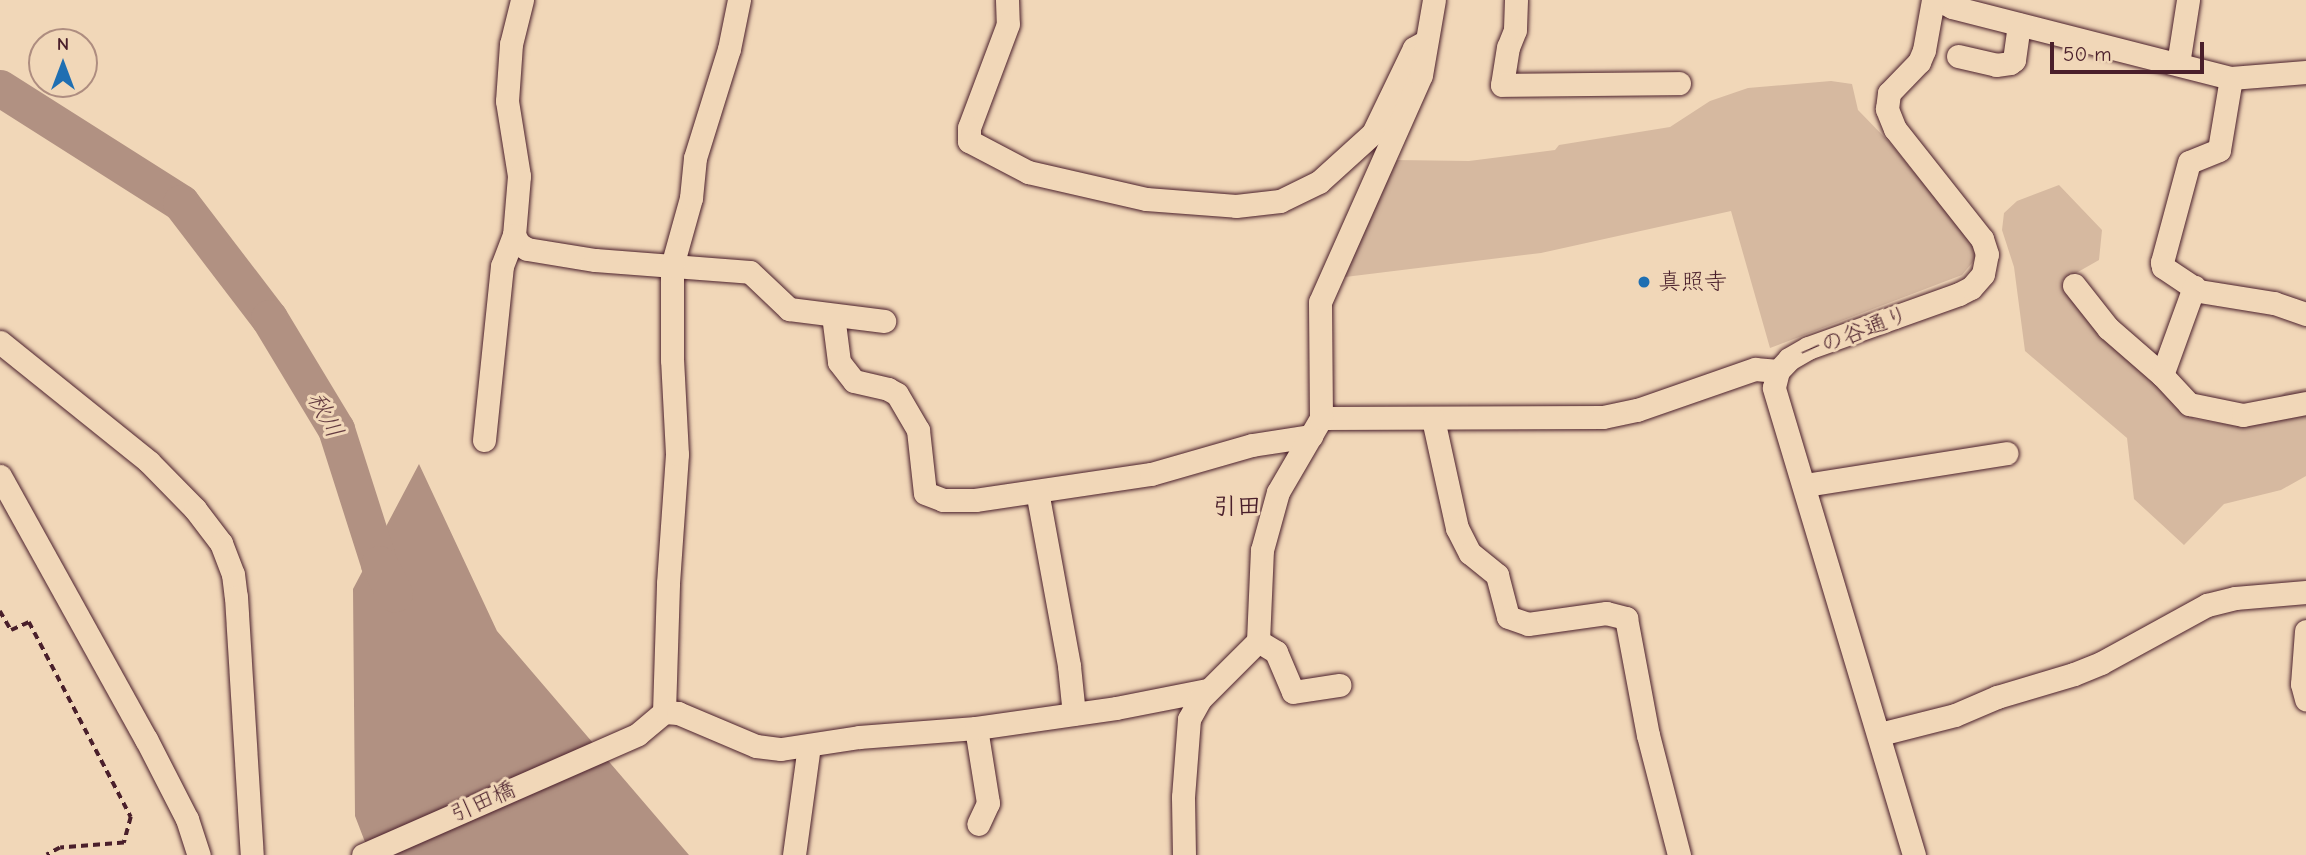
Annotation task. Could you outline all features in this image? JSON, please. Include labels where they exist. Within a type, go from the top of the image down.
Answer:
[{"type":"street","points":[[484,440],[502,266],[514,235],[519,176],[508,101],[511,44],[522,0]]},
{"type":"street","points":[[739,0],[729,50],[695,158],[691,198],[672,266],[671,348],[677,454],[665,628],[664,712],[690,718],[756,746],[781,749],[859,737],[976,728],[1074,715],[1208,690]]},
{"type":"street","points":[[1007,0],[1008,24],[969,128],[969,141],[1028,172],[1146,199],[1236,206],[1280,201],[1319,182],[1373,133],[1414,48],[1428,40]]},
{"type":"street","points":[[1184,855],[1183,797],[1189,719],[1208,690],[1258,641],[1265,538],[1278,492],[1316,427],[1320,302],[1421,75],[1434,0]]},
{"type":"street","points":[[1516,0],[1515,30],[1507,47],[1502,85],[1679,83]]},
{"type":"street","name":"一の谷通り","points":[[1914,855],[1880,734],[1774,387],[1778,371],[1789,359],[1808,348],[1959,294],[1971,288],[1983,274],[1987,254],[1983,239],[1895,129],[1887,109],[1889,93],[1919,62],[1924,50],[1933,0]]},
{"type":"street","points":[[1939,0],[1952,7],[2231,78],[2306,72]]},
{"type":"street","points":[[2178,64],[2188,0]]},
{"type":"street","points":[[1958,56],[1996,65],[2010,63],[2014,60],[2019,24]]},
{"type":"street","points":[[2231,78],[2219,150],[2189,162],[2161,262],[2164,267],[2199,291],[2274,303],[2306,314]]},
{"type":"street","points":[[514,235],[519,244],[527,249],[595,260],[750,272],[789,309],[884,321]]},
{"type":"street","points":[[2074,285],[2108,328],[2162,375],[2189,404],[2243,415],[2306,403]]},
{"type":"street","points":[[2162,375],[2194,287]]},
{"type":"street","points":[[833,315],[839,362],[854,381],[888,389],[897,394],[914,421],[925,493],[943,500],[975,500],[1084,481],[1151,474],[1316,427],[1433,419],[1603,417],[1637,410],[1755,369],[1778,371]]},
{"type":"street","points":[[0,342],[149,462],[195,509],[221,543],[233,574],[236,597],[253,855]]},
{"type":"street","points":[[1433,419],[1457,528],[1470,553],[1497,576],[1508,617],[1528,624],[1606,613],[1626,618],[1648,734],[1679,855]]},
{"type":"street","points":[[1805,485],[2006,453]]},
{"type":"street","points":[[0,476],[146,739],[187,819],[199,855]]},
{"type":"street","points":[[1037,491],[1069,666],[1074,715]]},
{"type":"street","points":[[1880,734],[1955,715],[1997,697],[2074,674],[2101,663],[2207,605],[2235,598],[2306,592]]},
{"type":"street","points":[[2306,631],[2302,684],[2306,699]]},
{"type":"street","points":[[1258,641],[1276,652],[1293,692],[1339,685]]},
{"type":"street","name":"引田橋","points":[[363,855],[638,734],[664,712]]},
{"type":"street","points":[[976,728],[988,803],[978,824]]},
{"type":"street","points":[[794,855],[809,746]]},
{"type":"path","points":[[0,611],[11,630],[29,622],[131,817],[124,843],[61,848],[47,855]]},
{"type":"shaded area","points":[[1831,81],[1852,84],[1858,110],[1890,143],[1973,244],[1976,258],[1962,275],[1770,348],[1731,211],[1541,253],[1337,278],[1396,160],[1469,161],[1555,150],[1559,145],[1670,127],[1710,101],[1748,88]]},
{"type":"shaded area","points":[[2059,185],[2102,230],[2099,260],[2062,281],[2194,419],[2237,426],[2286,392],[2306,388],[2306,476],[2281,490],[2224,504],[2184,545],[2134,499],[2127,438],[2025,351],[2014,267],[2002,230],[2004,213],[2017,201]]},
{"type":"shaded area","points":[[419,464],[497,631],[689,855],[370,855],[355,816],[353,589]]},
{"type":"waterway","name":"秋川","points":[[0,88],[181,203],[269,318],[336,429],[379,564],[394,593]]},
{"type":"place","name":"真照寺","points":[[1644,282]]},
{"type":"district","name":"引田","points":[[1237,507]]}]
